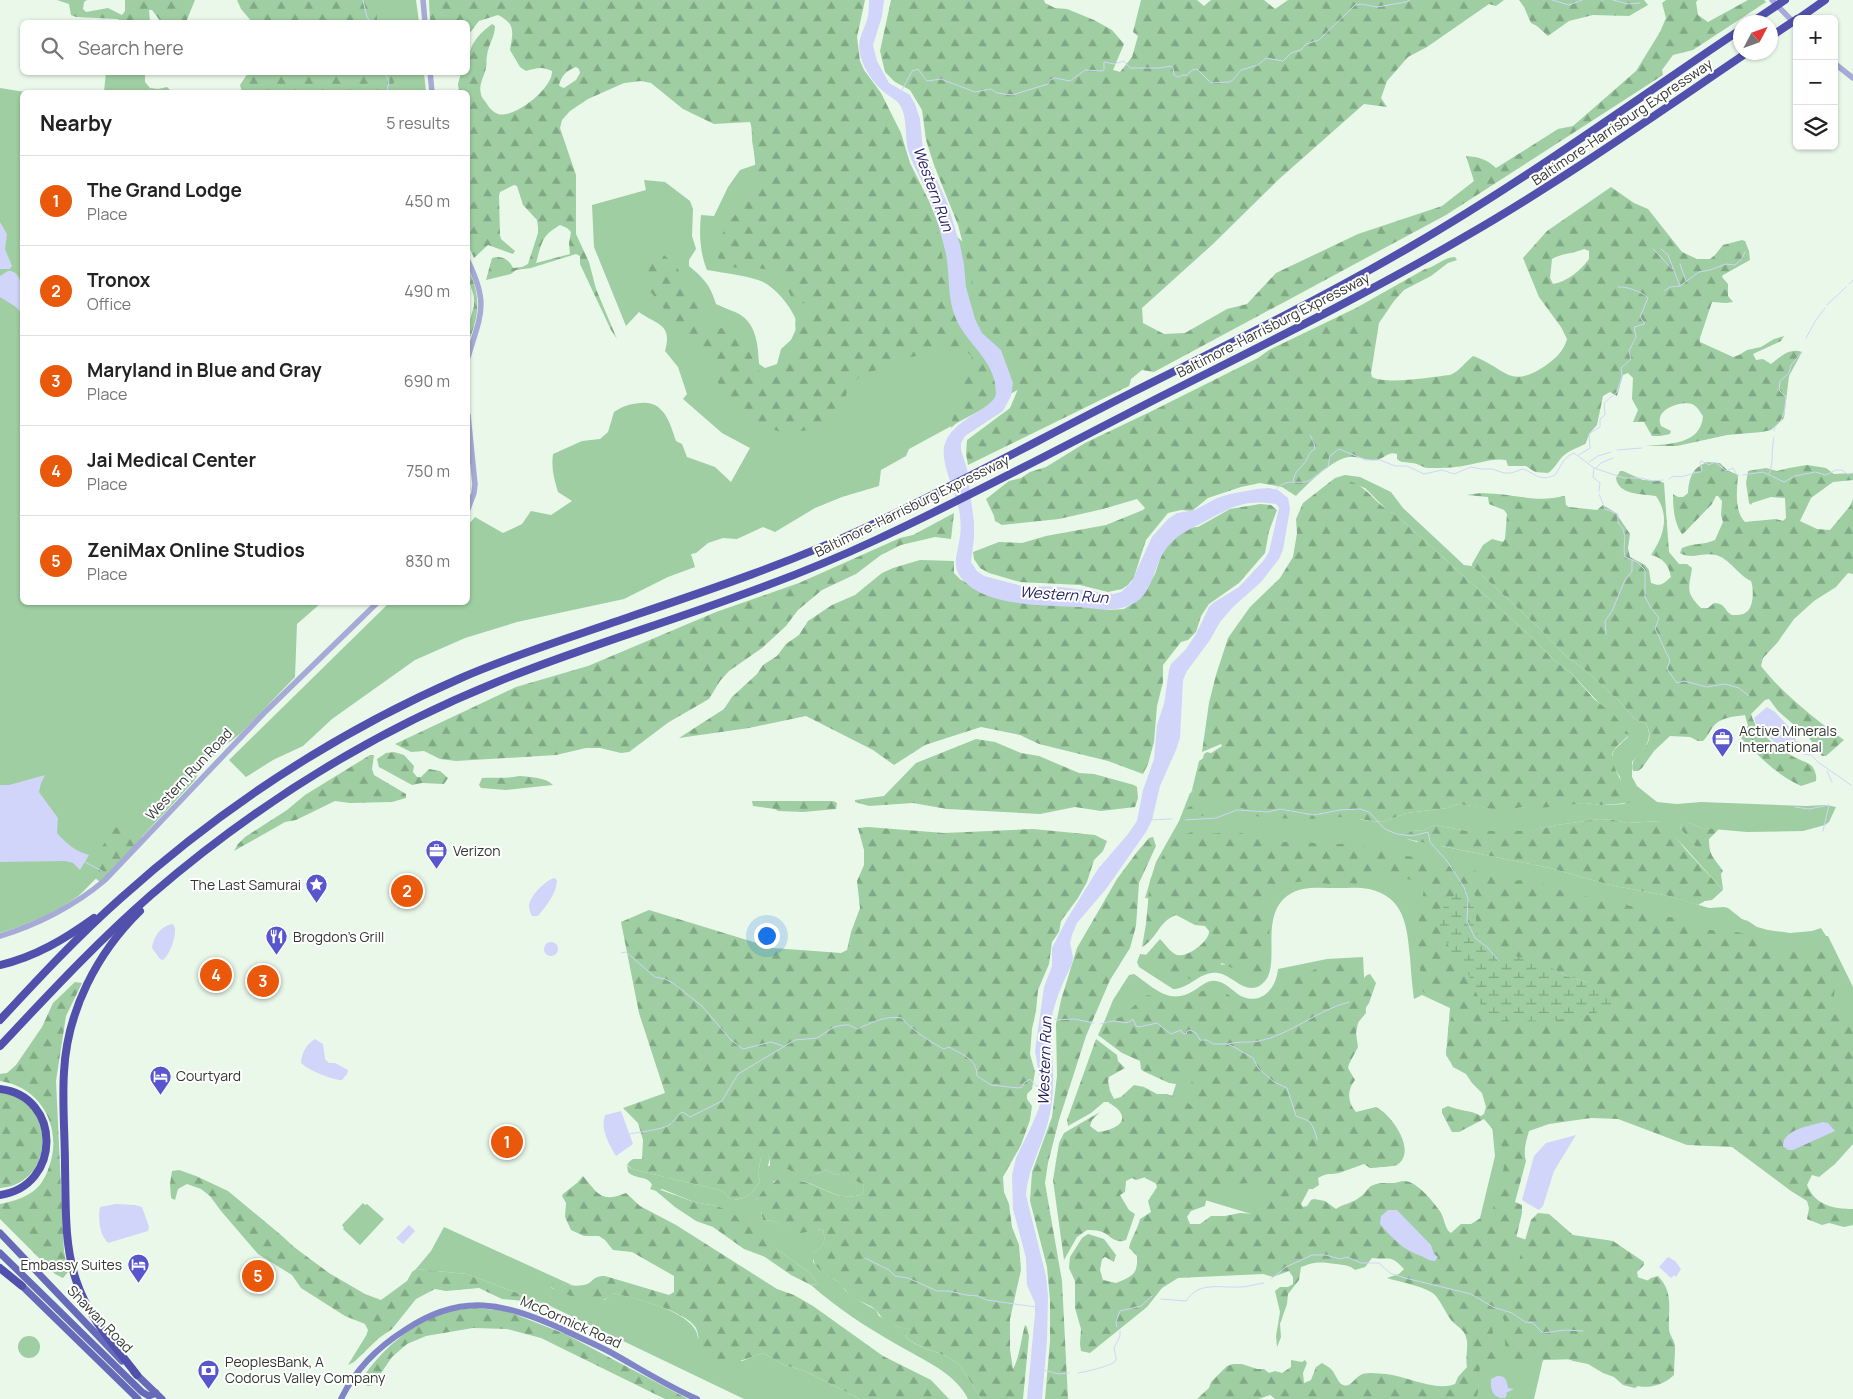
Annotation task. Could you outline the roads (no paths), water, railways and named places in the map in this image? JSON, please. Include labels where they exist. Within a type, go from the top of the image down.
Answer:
[{"type":"highway","points":[[1762,15],[1785,0]]},
{"type":"highway","points":[[1803,15],[1825,0]]},
{"type":"highway","points":[[1778,32],[1793,22]]},
{"type":"highway","name":"Baltimore-Harrisburg Expressway","points":[[0,1020],[70,947],[120,899],[192,838],[276,779],[353,732],[426,694],[462,678],[531,651],[783,563],[870,525],[941,490],[1308,304],[1413,246],[1532,170],[1733,35]]},
{"type":"highway","name":"Baltimore-Harrisburg Expressway","points":[[0,1048],[82,959],[154,893],[219,840],[292,789],[368,744],[433,710],[511,676],[724,602],[878,539],[943,507],[1428,258],[1568,173],[1736,60]]},
{"type":"highway","points":[[138,1375],[97,1322],[81,1293],[72,1267],[67,1225],[64,1072],[72,1024],[90,978],[114,940],[154,898],[154,893]]},
{"type":"highway","points":[[0,965],[16,961],[54,945],[120,899]]},
{"type":"highway","points":[[0,1089],[18,1094],[34,1106],[42,1118],[47,1140],[44,1160],[31,1180],[20,1188],[0,1194]]},
{"type":"highway","points":[[0,1268],[22,1286]]},
{"type":"main road","name":"Shawan Road","points":[[0,1233],[112,1351],[162,1399]]},
{"type":"main road","points":[[0,1253],[142,1392],[149,1396],[156,1393]]},
{"type":"main road","points":[[0,1263],[138,1399]]},
{"type":"main road","name":"McCormick Road","points":[[341,1399],[365,1363],[397,1335],[439,1311],[453,1307],[477,1305],[512,1309],[539,1318],[610,1352],[669,1386],[697,1399]]},
{"type":"street","points":[[423,0],[425,20]]},
{"type":"street","points":[[1772,0],[1793,22]]},
{"type":"street","points":[[1838,66],[1853,78]]},
{"type":"street","points":[[430,75],[432,90]]},
{"type":"street","points":[[470,266],[479,289],[481,310],[479,325],[470,351]]},
{"type":"street","points":[[470,435],[475,484],[470,504]]},
{"type":"street","name":"Western Run Road","points":[[0,936],[37,922],[91,892],[105,880],[264,713],[375,605]]},
{"type":"water","name":"Western Run","points":[[869,0],[884,0],[882,16],[873,45],[877,61],[889,83],[910,95],[915,104],[920,119],[923,151],[947,202],[960,245],[966,287],[975,319],[982,333],[1001,350],[1013,383],[1011,396],[1003,411],[965,436],[961,443],[961,450],[967,469],[974,522],[971,562],[977,571],[984,576],[1022,586],[1061,587],[1113,594],[1121,592],[1131,583],[1152,537],[1168,519],[1177,513],[1195,510],[1217,498],[1230,494],[1269,488],[1278,490],[1288,498],[1290,509],[1283,550],[1279,559],[1261,582],[1233,607],[1220,622],[1210,640],[1187,671],[1183,680],[1180,738],[1160,786],[1152,820],[1146,832],[1106,889],[1077,923],[1072,935],[1070,943],[1073,957],[1072,964],[1058,994],[1051,1026],[1053,1095],[1051,1107],[1027,1185],[1026,1195],[1046,1276],[1048,1296],[1047,1340],[1042,1399],[1027,1399],[1035,1303],[1027,1285],[1026,1258],[1013,1209],[1012,1175],[1016,1158],[1039,1108],[1042,1092],[1035,1051],[1044,987],[1052,966],[1052,948],[1067,919],[1098,869],[1137,821],[1143,790],[1154,759],[1157,725],[1164,704],[1171,664],[1186,649],[1196,634],[1209,607],[1239,587],[1264,560],[1269,552],[1279,508],[1276,504],[1265,503],[1238,506],[1222,512],[1186,531],[1174,540],[1163,553],[1145,593],[1139,600],[1129,606],[1102,610],[1017,603],[986,595],[973,589],[963,580],[956,566],[960,533],[959,508],[947,472],[944,447],[954,429],[993,400],[996,394],[995,383],[988,365],[960,327],[953,311],[946,254],[931,203],[909,153],[905,120],[901,106],[876,84],[861,59],[859,44],[868,18]]},
{"type":"water","points":[[0,222],[7,234],[5,249],[12,266],[10,269],[0,269]]},
{"type":"water","points":[[8,271],[18,275],[20,281],[20,312],[0,297],[0,276]]},
{"type":"water","points":[[1767,707],[1775,712],[1797,736],[1794,737],[1798,743],[1788,742],[1796,746],[1796,748],[1784,747],[1773,741],[1755,722],[1754,718]]},
{"type":"water","points":[[45,775],[39,792],[58,818],[57,833],[72,847],[89,855],[80,870],[73,863],[65,861],[0,862],[0,785],[9,785]]},
{"type":"water","points":[[554,878],[557,880],[557,885],[550,899],[538,916],[532,916],[529,905],[532,897],[543,885]]},
{"type":"water","points":[[173,924],[175,932],[173,940],[168,954],[163,960],[160,959],[152,948],[153,944],[161,929]]},
{"type":"water","points":[[548,942],[554,942],[558,949],[554,956],[548,956],[544,952],[544,946]]},
{"type":"water","points":[[315,1039],[323,1044],[325,1059],[329,1063],[335,1063],[348,1070],[342,1080],[320,1074],[301,1063],[305,1049]]},
{"type":"water","points":[[621,1111],[633,1144],[616,1156],[606,1136],[604,1120],[605,1115]]},
{"type":"water","points":[[1823,1122],[1828,1123],[1835,1131],[1793,1150],[1788,1150],[1783,1146],[1784,1140],[1792,1132]]},
{"type":"water","points":[[1576,1135],[1554,1171],[1543,1206],[1539,1210],[1522,1200],[1534,1156],[1546,1143]]},
{"type":"water","points":[[116,1204],[142,1207],[149,1227],[148,1231],[108,1243],[100,1226],[100,1207]]},
{"type":"water","points":[[1388,1210],[1397,1210],[1431,1245],[1434,1254],[1438,1257],[1435,1261],[1409,1250],[1389,1234],[1380,1224],[1381,1216]]},
{"type":"water","points":[[409,1225],[415,1231],[403,1244],[396,1238]]},
{"type":"water","points":[[1668,1257],[1675,1261],[1681,1269],[1676,1277],[1674,1275],[1671,1278],[1659,1267]]},
{"type":"water","points":[[1497,1376],[1504,1378],[1508,1388],[1514,1389],[1506,1393],[1505,1398],[1498,1397],[1493,1393],[1491,1379]]},
{"type":"waterway","points":[[363,0],[369,20]]},
{"type":"waterway","points":[[902,90],[912,71],[918,69],[927,81],[941,79],[975,92],[991,89],[997,93],[1012,95],[1048,84],[1050,80],[1055,78],[1070,81],[1085,70],[1102,71],[1104,70],[1104,62],[1114,64],[1124,61],[1130,68],[1171,66],[1174,75],[1178,77],[1187,75],[1192,70],[1197,69],[1211,83],[1229,82],[1241,70],[1258,65],[1266,58],[1283,61],[1291,53],[1301,50],[1306,44],[1319,40],[1355,5],[1361,4],[1377,7],[1410,0]]},
{"type":"waterway","points":[[1552,0],[1569,5],[1582,0]]},
{"type":"waterway","points":[[1613,0],[1628,4],[1640,3]]},
{"type":"waterway","points":[[386,75],[389,81],[387,90]]},
{"type":"waterway","points":[[1653,249],[1673,269]]},
{"type":"waterway","points":[[1661,249],[1668,255],[1680,286]]},
{"type":"waterway","points":[[1664,291],[1670,287],[1680,286],[1699,272],[1726,264],[1735,265],[1741,260],[1745,252]]},
{"type":"waterway","points":[[1680,264],[1686,281]]},
{"type":"waterway","points":[[1849,284],[1853,280]]},
{"type":"waterway","points":[[1579,455],[1590,448],[1589,434],[1600,427],[1600,419],[1605,415],[1604,403],[1617,392],[1622,376],[1621,368],[1631,359],[1629,351],[1636,337],[1634,327],[1645,324],[1640,317],[1648,298],[1634,290],[1618,287]]},
{"type":"waterway","points":[[1827,305],[1846,287]]},
{"type":"waterway","points":[[1806,338],[1825,308]]},
{"type":"waterway","points":[[1774,431],[1782,418],[1785,406],[1786,397],[1779,390],[1780,381],[1789,373],[1791,365],[1802,352]]},
{"type":"waterway","points":[[1293,482],[1296,472],[1315,449],[1310,435]]},
{"type":"waterway","points":[[1769,474],[1774,437]]},
{"type":"waterway","points":[[1617,450],[1642,448]]},
{"type":"waterway","points":[[1275,491],[1286,483],[1303,482],[1313,479],[1328,467],[1330,456],[1339,449],[1366,460],[1380,460],[1395,466],[1407,466],[1424,474],[1442,470],[1454,474],[1471,467],[1492,469],[1504,473],[1523,469],[1538,477],[1546,478],[1555,475],[1565,460],[1574,453],[1594,468],[1624,478],[1640,478],[1653,481],[1663,480]]},
{"type":"waterway","points":[[1589,462],[1598,456],[1611,452]]},
{"type":"waterway","points":[[1596,468],[1601,463],[1613,458]]},
{"type":"waterway","points":[[1669,479],[1674,476],[1681,477],[1701,472],[1700,462],[1702,461],[1709,465],[1715,462],[1726,471],[1733,468],[1737,475],[1739,475]]},
{"type":"waterway","points":[[1594,468],[1593,477],[1600,483],[1599,491]]},
{"type":"waterway","points":[[1743,475],[1763,472],[1784,482],[1795,476],[1815,472],[1826,475],[1836,470],[1842,470],[1847,474],[1853,473]]},
{"type":"waterway","points":[[1599,494],[1605,509],[1618,514],[1618,523],[1624,534],[1625,557],[1637,562],[1645,570],[1645,597],[1659,618],[1655,629],[1670,660],[1667,669],[1677,683],[1684,681],[1707,687],[1725,684],[1739,688],[1749,696]]},
{"type":"waterway","points":[[1606,634],[1605,621],[1612,611],[1625,580],[1632,571],[1632,560]]},
{"type":"waterway","points":[[1796,748],[1803,754],[1811,755],[1819,763],[1851,785]]},
{"type":"waterway","points":[[1827,771],[1832,782]]},
{"type":"waterway","points":[[1795,807],[1809,809],[1829,805],[1823,831]]},
{"type":"waterway","points":[[1185,820],[1216,818],[1237,810],[1268,812],[1280,809],[1314,815],[1340,810],[1360,809],[1369,812],[1385,829],[1397,834],[1412,836],[1428,832],[1430,842],[1447,861],[1464,887],[1468,899],[1467,921],[1475,938],[1487,947],[1499,961]]},
{"type":"waterway","points":[[1150,820],[1172,819]]},
{"type":"waterway","points":[[85,862],[102,871]]},
{"type":"waterway","points":[[621,953],[626,952],[655,977],[673,983],[702,1006],[731,1040],[743,1049],[771,1042],[783,1046]]},
{"type":"waterway","points":[[1228,1044],[1255,1042],[1282,1034],[1326,1011],[1349,1002]]},
{"type":"waterway","name":"Western Run","points":[[1052,1016],[1056,1020],[1074,1019],[1094,1023]]},
{"type":"waterway","name":"Western Run","points":[[629,1134],[665,1127],[683,1112],[690,1117],[722,1101],[738,1074],[795,1040],[817,1038],[834,1027],[849,1025],[857,1029],[879,1020],[896,1017],[902,1018],[915,1031],[933,1043],[944,1049],[949,1047],[964,1055],[975,1065],[977,1076],[991,1085],[1019,1088],[1030,1079],[1036,1086],[1041,1086]]},
{"type":"waterway","points":[[1100,1024],[1113,1021],[1126,1023],[1133,1019],[1136,1026],[1139,1027],[1157,1023],[1171,1034],[1181,1030],[1182,1033],[1186,1034],[1190,1030],[1196,1033],[1200,1040],[1207,1040],[1213,1044],[1227,1044],[1234,1047],[1253,1058],[1258,1068],[1274,1082],[1287,1088],[1296,1116],[1309,1121],[1317,1140]]},
{"type":"waterway","points":[[1271,1279],[1286,1267],[1312,1255],[1326,1255],[1340,1259],[1347,1257],[1361,1263],[1379,1263],[1390,1273],[1405,1278],[1471,1294],[1493,1307],[1512,1313],[1525,1322],[1533,1323],[1543,1333],[1565,1330],[1583,1331]]},
{"type":"waterway","points":[[865,1258],[889,1270],[895,1276],[908,1278],[937,1291],[949,1291],[978,1296],[987,1300],[1036,1307]]},
{"type":"waterway","points":[[1161,1299],[1186,1301],[1191,1295],[1203,1288],[1243,1287],[1264,1283]]},
{"type":"waterway","points":[[1117,1327],[1116,1322],[1120,1311],[1141,1306],[1152,1296]]},
{"type":"waterway","points":[[1078,1373],[1114,1362],[1116,1360],[1114,1348],[1120,1336],[1120,1331]]},
{"type":"waterway","points":[[1043,1370],[1059,1374],[1069,1373]]},
{"type":"place","name":"Active Minerals International","points":[[1723,758]]},
{"type":"place","name":"Verizon","points":[[437,870]]},
{"type":"place","name":"Tronox","points":[[407,891]]},
{"type":"place","name":"The Last Samurai","points":[[317,904]]},
{"type":"place","name":"Brogdon’s Grill","points":[[277,956]]},
{"type":"place","name":"Jai Medical Center","points":[[216,975]]},
{"type":"place","name":"Maryland in Blue and Gray","points":[[263,981]]},
{"type":"place","name":"Courtyard","points":[[160,1095]]},
{"type":"place","name":"The Grand Lodge","points":[[507,1142]]},
{"type":"place","name":"ZeniMax Online Studios","points":[[258,1276]]},
{"type":"place","name":"Embassy Suites","points":[[138,1284]]},
{"type":"place","name":"PeoplesBank, A Codorus Valley Company","points":[[209,1389]]}]
